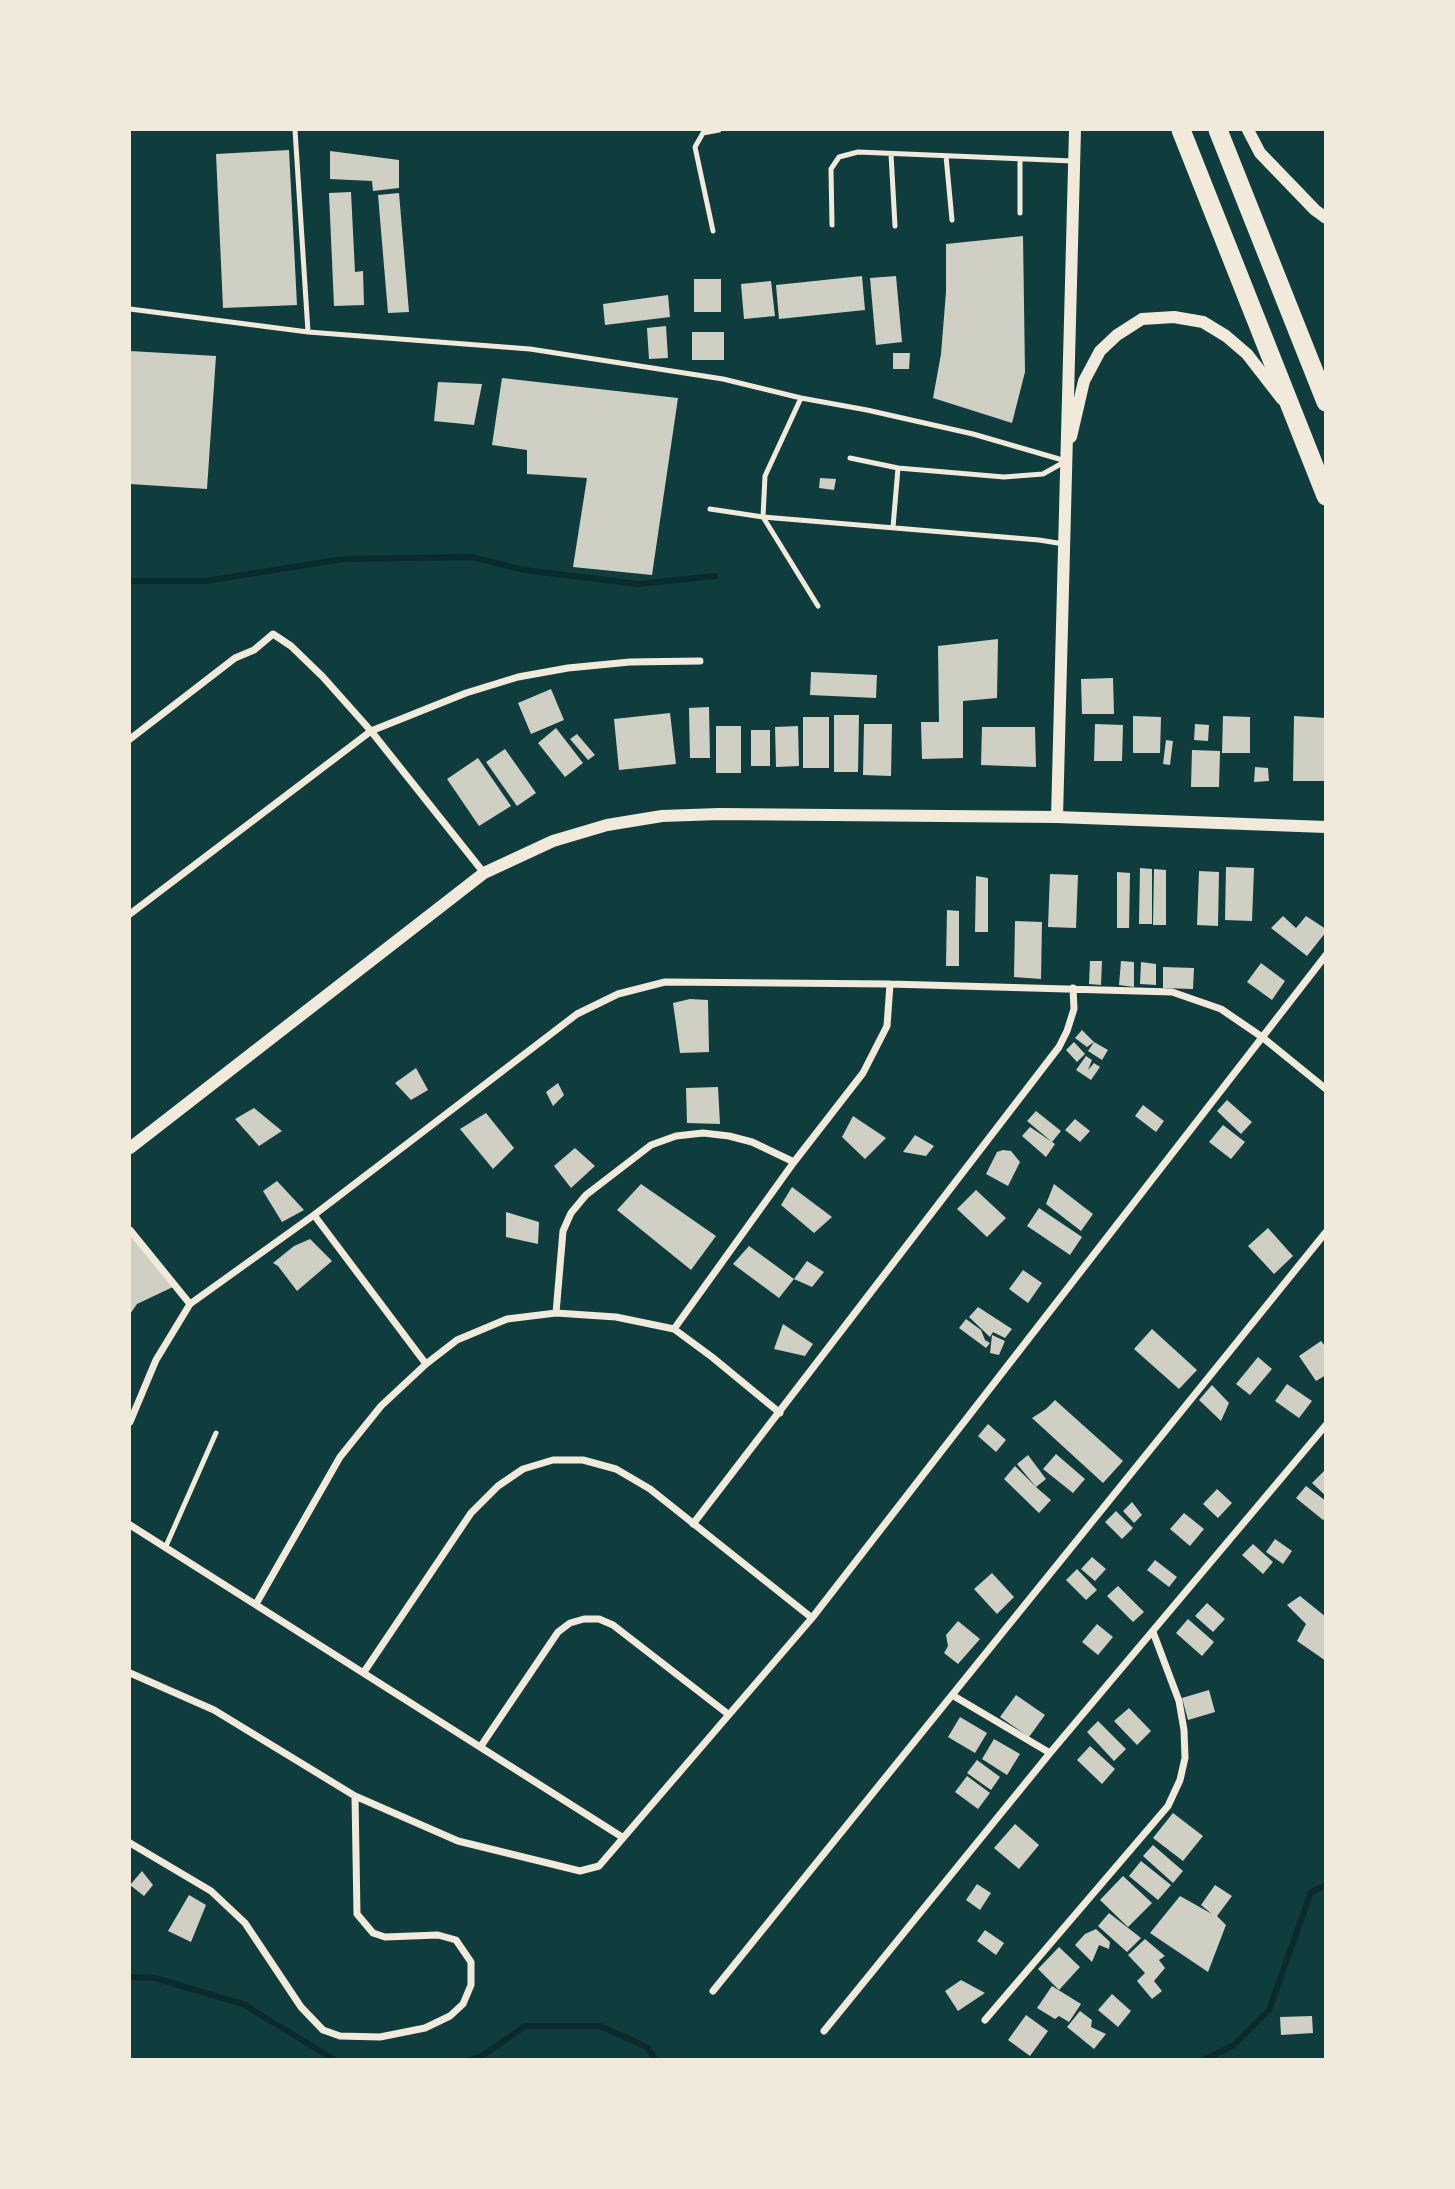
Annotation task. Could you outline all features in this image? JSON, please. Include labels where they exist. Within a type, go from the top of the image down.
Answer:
[{"type":"highway","points":[[1181,130],[1325,496]]},
{"type":"highway","points":[[1218,130],[1325,402]]},
{"type":"street","points":[[1057,817],[1075,130]]},
{"type":"street","points":[[1248,130],[1260,153],[1325,218]]},
{"type":"street","points":[[1066,461],[1084,381],[1100,351],[1117,335],[1142,319],[1174,317],[1203,323],[1226,335],[1247,354],[1290,409]]},
{"type":"street","points":[[130,739],[235,658],[254,650],[273,634],[291,646],[323,677],[371,731],[484,873]]},
{"type":"street","points":[[130,914],[371,731],[518,677],[606,665],[700,660]]},
{"type":"street","points":[[130,1148],[484,873],[553,841],[607,825],[662,816],[719,814],[1057,817],[1325,827]]},
{"type":"street","points":[[130,1673],[214,1710],[355,1796],[458,1841],[580,1871],[599,1866],[813,1618],[1325,955]]},
{"type":"street","points":[[130,1422],[156,1360],[190,1304],[314,1215],[577,1014],[618,994],[665,982],[890,984],[1172,992],[1221,1009],[1262,1037],[1325,1089]]},
{"type":"street","points":[[674,1329],[794,1162],[863,1073],[887,1026],[890,984]]},
{"type":"street","points":[[693,1524],[1059,1047],[1074,1009],[1073,988]]},
{"type":"street","points":[[556,1313],[564,1231],[571,1213],[586,1195],[651,1145],[676,1136],[703,1133],[729,1136],[752,1142],[794,1162]]},
{"type":"street","points":[[314,1215],[426,1364]]},
{"type":"street","points":[[130,1230],[190,1304]]},
{"type":"street","points":[[713,1991],[1325,1232]]},
{"type":"street","points":[[256,1604],[340,1457],[381,1406],[426,1364],[457,1340],[507,1319],[556,1313],[616,1317],[674,1329],[780,1413]]},
{"type":"street","points":[[824,2031],[1050,1753],[1325,1426]]},
{"type":"street","points":[[364,1672],[471,1513],[498,1486],[523,1469],[553,1460],[583,1460],[616,1469],[650,1489],[813,1618]]},
{"type":"street","points":[[130,1525],[622,1837]]},
{"type":"street","points":[[481,1746],[558,1632],[570,1623],[584,1619],[599,1619],[613,1625],[728,1714]]},
{"type":"street","points":[[985,2020],[1168,1806],[1180,1780],[1185,1758],[1185,1731],[1179,1701],[1153,1632]]},
{"type":"street","points":[[952,1695],[1050,1753]]},
{"type":"street","points":[[130,1843],[211,1891],[245,1923],[301,2007],[323,2030],[341,2036],[380,2037],[425,2028],[450,2016],[463,2004],[471,1985],[471,1962],[456,1940],[438,1936],[385,1937],[373,1933],[364,1925],[357,1914],[355,1796]]},
{"type":"lane","points":[[295,130],[308,332]]},
{"type":"lane","points":[[713,231],[695,147],[703,132],[719,130]]},
{"type":"lane","points":[[832,225],[831,169],[839,157],[858,152],[1073,161]]},
{"type":"lane","points":[[891,154],[895,226]]},
{"type":"lane","points":[[946,156],[952,220]]},
{"type":"lane","points":[[1020,159],[1020,213]]},
{"type":"lane","points":[[130,309],[308,332],[530,349],[723,379],[973,434],[1066,461]]},
{"type":"lane","points":[[801,398],[765,476],[764,517],[818,606]]},
{"type":"lane","points":[[850,458],[898,468],[1004,477],[1043,474],[1066,461]]},
{"type":"lane","points":[[893,527],[898,468]]},
{"type":"lane","points":[[710,509],[764,517],[1064,544]]},
{"type":"lane","points":[[166,1546],[216,1433]]},
{"type":"building","points":[[289,150],[297,305],[223,308],[216,154]]},
{"type":"building","points":[[330,151],[399,160],[399,188],[373,191],[372,181],[330,179]]},
{"type":"building","points":[[351,192],[355,272],[363,271],[364,305],[334,306],[329,193]]},
{"type":"building","points":[[399,193],[409,312],[388,313],[378,195]]},
{"type":"building","points":[[1023,236],[1025,372],[1012,423],[933,398],[941,354],[946,292],[946,244]]},
{"type":"building","points":[[862,276],[865,310],[779,319],[776,285]]},
{"type":"building","points":[[896,276],[902,342],[876,345],[870,278]]},
{"type":"building","points":[[694,279],[721,279],[721,312],[694,312]]},
{"type":"building","points":[[771,281],[775,316],[744,319],[741,284]]},
{"type":"building","points":[[668,295],[670,317],[605,325],[603,304]]},
{"type":"building","points":[[666,326],[668,358],[649,359],[647,328]]},
{"type":"building","points":[[692,332],[724,332],[724,360],[692,360]]},
{"type":"building","points":[[130,351],[216,356],[207,489],[130,484]]},
{"type":"building","points":[[893,353],[910,353],[909,369],[893,369]]},
{"type":"building","points":[[502,378],[678,398],[652,575],[573,567],[587,478],[527,474],[527,450],[492,445]]},
{"type":"building","points":[[438,382],[482,384],[474,425],[434,421]]},
{"type":"building","points":[[820,478],[836,479],[834,490],[819,488]]},
{"type":"building","points":[[998,639],[997,698],[963,701],[963,758],[922,759],[921,722],[939,722],[938,646]]},
{"type":"building","points":[[811,672],[877,675],[876,698],[810,695]]},
{"type":"building","points":[[1113,678],[1114,714],[1082,714],[1081,679]]},
{"type":"building","points":[[551,689],[564,720],[531,734],[518,703]]},
{"type":"building","points":[[709,707],[710,758],[690,758],[689,708]]},
{"type":"building","points":[[670,713],[676,764],[619,770],[614,719]]},
{"type":"building","points":[[834,715],[859,715],[858,772],[834,772]]},
{"type":"building","points":[[1133,716],[1161,717],[1160,753],[1133,753]]},
{"type":"building","points":[[1223,716],[1250,717],[1250,753],[1222,753]]},
{"type":"building","points":[[1294,716],[1326,718],[1326,781],[1293,781]]},
{"type":"building","points":[[803,717],[829,717],[829,768],[803,768]]},
{"type":"building","points":[[864,724],[892,724],[891,776],[863,775]]},
{"type":"building","points":[[1095,724],[1123,725],[1122,761],[1094,761]]},
{"type":"building","points":[[1195,724],[1209,725],[1208,741],[1194,740]]},
{"type":"building","points":[[716,726],[741,726],[741,773],[716,773]]},
{"type":"building","points":[[798,726],[799,766],[776,767],[775,727]]},
{"type":"building","points":[[982,727],[1035,727],[1036,767],[981,765]]},
{"type":"building","points":[[556,728],[583,763],[565,777],[538,743]]},
{"type":"building","points":[[751,730],[770,730],[770,766],[751,766]]},
{"type":"building","points":[[577,734],[595,755],[588,760],[570,739]]},
{"type":"building","points":[[1166,740],[1173,741],[1170,765],[1163,764]]},
{"type":"building","points":[[505,749],[536,793],[517,806],[486,762]]},
{"type":"building","points":[[1192,750],[1220,751],[1219,787],[1191,787]]},
{"type":"building","points":[[478,758],[511,806],[479,826],[447,779]]},
{"type":"building","points":[[1255,767],[1268,768],[1269,781],[1254,782]]},
{"type":"building","points":[[1226,867],[1254,868],[1252,921],[1225,920]]},
{"type":"building","points":[[1140,868],[1152,869],[1152,924],[1139,924]]},
{"type":"building","points":[[1154,869],[1166,870],[1166,925],[1153,925]]},
{"type":"building","points":[[1199,871],[1219,872],[1218,926],[1197,925]]},
{"type":"building","points":[[1117,872],[1130,873],[1129,928],[1117,928]]},
{"type":"building","points":[[1050,874],[1078,875],[1076,928],[1048,927]]},
{"type":"building","points":[[976,876],[988,878],[988,932],[975,932]]},
{"type":"building","points":[[947,910],[959,911],[959,966],[946,966]]},
{"type":"building","points":[[1283,916],[1296,928],[1306,916],[1326,929],[1307,956],[1271,928]]},
{"type":"building","points":[[1015,921],[1042,922],[1041,979],[1014,977]]},
{"type":"building","points":[[1090,961],[1102,961],[1101,985],[1089,984]]},
{"type":"building","points":[[1121,961],[1134,962],[1134,987],[1119,985]]},
{"type":"building","points":[[1141,962],[1156,964],[1156,985],[1140,984]]},
{"type":"building","points":[[1261,963],[1285,981],[1272,1000],[1247,982]]},
{"type":"building","points":[[1163,967],[1194,968],[1193,989],[1163,988]]},
{"type":"building","points":[[690,999],[708,1000],[709,1052],[680,1053],[673,1003]]},
{"type":"building","points":[[1082,1030],[1094,1042],[1087,1047],[1075,1038]]},
{"type":"building","points":[[1074,1042],[1085,1054],[1077,1062],[1066,1050]]},
{"type":"building","points":[[1094,1042],[1108,1050],[1102,1060],[1088,1051]]},
{"type":"building","points":[[1086,1056],[1092,1060],[1088,1070],[1094,1063],[1100,1067],[1091,1080],[1076,1070]]},
{"type":"building","points":[[416,1068],[428,1090],[411,1100],[395,1083]]},
{"type":"building","points":[[558,1083],[564,1095],[553,1106],[546,1092]]},
{"type":"building","points":[[718,1087],[720,1124],[687,1123],[686,1088]]},
{"type":"building","points":[[1227,1100],[1252,1122],[1241,1134],[1217,1111]]},
{"type":"building","points":[[1143,1105],[1164,1121],[1156,1132],[1135,1116]]},
{"type":"building","points":[[254,1108],[282,1131],[259,1146],[235,1119]]},
{"type":"building","points":[[1036,1111],[1061,1131],[1052,1142],[1027,1121]]},
{"type":"building","points":[[486,1113],[514,1148],[493,1169],[460,1129]]},
{"type":"building","points":[[853,1116],[886,1138],[865,1159],[842,1137]]},
{"type":"building","points":[[1075,1119],[1090,1131],[1080,1142],[1065,1130]]},
{"type":"building","points":[[1223,1125],[1245,1142],[1231,1159],[1209,1142]]},
{"type":"building","points":[[1030,1127],[1055,1144],[1046,1157],[1022,1136]]},
{"type":"building","points":[[915,1135],[934,1146],[926,1156],[903,1152]]},
{"type":"building","points":[[575,1148],[595,1166],[571,1188],[554,1166]]},
{"type":"building","points":[[1011,1151],[1020,1162],[1008,1186],[986,1174],[997,1152]]},
{"type":"building","points":[[277,1181],[304,1210],[282,1222],[263,1191]]},
{"type":"building","points":[[641,1184],[716,1236],[691,1270],[617,1210]]},
{"type":"building","points":[[1054,1184],[1093,1214],[1081,1231],[1046,1204]]},
{"type":"building","points":[[792,1187],[832,1217],[814,1233],[781,1205]]},
{"type":"building","points":[[976,1190],[1006,1218],[987,1237],[957,1209]]},
{"type":"building","points":[[1039,1208],[1082,1237],[1070,1255],[1027,1226]]},
{"type":"building","points":[[506,1212],[539,1222],[538,1244],[506,1237]]},
{"type":"building","points":[[1268,1228],[1293,1256],[1274,1274],[1248,1246]]},
{"type":"building","points":[[130,1230],[175,1286],[137,1304],[130,1314]]},
{"type":"building","points":[[310,1239],[332,1261],[297,1291],[273,1263],[294,1246]]},
{"type":"building","points":[[749,1246],[794,1279],[779,1298],[733,1264]]},
{"type":"building","points":[[807,1261],[824,1272],[812,1287],[794,1279]]},
{"type":"building","points":[[1023,1270],[1042,1283],[1028,1303],[1009,1289]]},
{"type":"building","points":[[978,1307],[1012,1329],[1005,1338],[993,1332],[990,1337],[969,1317]]},
{"type":"building","points":[[966,1319],[981,1330],[985,1340],[990,1343],[986,1348],[959,1328]]},
{"type":"building","points":[[783,1324],[813,1344],[805,1356],[774,1349]]},
{"type":"building","points":[[1152,1329],[1197,1370],[1179,1389],[1134,1349]]},
{"type":"building","points":[[992,1335],[1005,1341],[999,1355],[990,1353]]},
{"type":"building","points":[[1321,1341],[1326,1347],[1326,1375],[1316,1381],[1299,1356]]},
{"type":"building","points":[[1258,1357],[1272,1369],[1250,1395],[1236,1384]]},
{"type":"building","points":[[1287,1384],[1312,1401],[1299,1418],[1275,1401]]},
{"type":"building","points":[[1212,1385],[1229,1403],[1221,1421],[1199,1400]]},
{"type":"building","points":[[1055,1400],[1123,1461],[1103,1483],[1032,1418]]},
{"type":"building","points":[[988,1424],[1006,1440],[996,1452],[978,1436]]},
{"type":"building","points":[[1056,1454],[1085,1479],[1073,1493],[1043,1469]]},
{"type":"building","points":[[1028,1455],[1046,1479],[1036,1487],[1017,1464]]},
{"type":"building","points":[[1015,1466],[1051,1500],[1039,1513],[1004,1479]]},
{"type":"building","points":[[1326,1469],[1326,1496],[1312,1483]]},
{"type":"building","points":[[1306,1486],[1326,1501],[1326,1517],[1323,1520],[1296,1498]]},
{"type":"building","points":[[1217,1489],[1232,1503],[1218,1518],[1203,1504]]},
{"type":"building","points":[[1132,1502],[1142,1515],[1134,1523],[1123,1511]]},
{"type":"building","points":[[1116,1511],[1133,1528],[1122,1539],[1105,1522]]},
{"type":"building","points":[[1184,1513],[1204,1529],[1190,1546],[1170,1529]]},
{"type":"building","points":[[1275,1539],[1292,1551],[1283,1564],[1266,1552]]},
{"type":"building","points":[[1253,1544],[1273,1562],[1263,1574],[1242,1555]]},
{"type":"building","points":[[1092,1557],[1106,1569],[1095,1581],[1081,1569]]},
{"type":"building","points":[[1155,1560],[1177,1577],[1169,1587],[1147,1570]]},
{"type":"building","points":[[1077,1569],[1097,1590],[1086,1600],[1066,1580]]},
{"type":"building","points":[[992,1573],[1014,1597],[997,1614],[974,1589]]},
{"type":"building","points":[[1118,1586],[1144,1612],[1133,1622],[1107,1596]]},
{"type":"building","points":[[1300,1596],[1326,1617],[1326,1661],[1297,1641],[1306,1624],[1287,1605]]},
{"type":"building","points":[[1207,1603],[1225,1619],[1213,1632],[1195,1616]]},
{"type":"building","points":[[1188,1619],[1214,1642],[1202,1656],[1176,1633]]},
{"type":"building","points":[[958,1621],[980,1639],[958,1664],[944,1653],[948,1646],[946,1635]]},
{"type":"building","points":[[1097,1624],[1113,1637],[1098,1655],[1082,1642]]},
{"type":"building","points":[[1209,1690],[1215,1712],[1188,1720],[1182,1698]]},
{"type":"building","points":[[1016,1695],[1045,1715],[1029,1737],[1000,1717]]},
{"type":"building","points":[[1129,1708],[1151,1731],[1137,1745],[1114,1721]]},
{"type":"building","points":[[960,1717],[987,1733],[975,1753],[948,1737]]},
{"type":"building","points":[[1098,1721],[1126,1749],[1114,1761],[1087,1732]]},
{"type":"building","points":[[994,1739],[1020,1754],[1007,1775],[982,1759]]},
{"type":"building","points":[[1090,1746],[1115,1769],[1102,1784],[1077,1760]]},
{"type":"building","points":[[977,1760],[1000,1777],[991,1790],[967,1773]]},
{"type":"building","points":[[967,1776],[990,1793],[978,1809],[955,1792]]},
{"type":"building","points":[[1173,1813],[1203,1836],[1183,1861],[1153,1838]]},
{"type":"building","points":[[1015,1824],[1039,1845],[1019,1869],[994,1848]]},
{"type":"building","points":[[1153,1845],[1183,1871],[1173,1883],[1143,1856]]},
{"type":"building","points":[[1141,1861],[1171,1885],[1158,1900],[1129,1876]]},
{"type":"building","points":[[142,1871],[153,1885],[144,1896],[130,1885]]},
{"type":"building","points":[[1123,1876],[1152,1903],[1128,1927],[1100,1900]]},
{"type":"building","points":[[977,1884],[991,1893],[980,1910],[966,1900]]},
{"type":"building","points":[[1215,1885],[1232,1896],[1217,1916],[1226,1925],[1208,1972],[1150,1933],[1180,1896],[1212,1914],[1201,1905]]},
{"type":"building","points":[[189,1895],[206,1905],[191,1942],[168,1931]]},
{"type":"building","points":[[1109,1913],[1141,1938],[1127,1952],[1098,1926]]},
{"type":"building","points":[[1096,1929],[1110,1942],[1109,1949],[1099,1945],[1092,1962],[1075,1945],[1085,1934]]},
{"type":"building","points":[[985,1930],[1004,1943],[996,1955],[977,1941]]},
{"type":"building","points":[[1145,1939],[1165,1956],[1159,1960],[1165,1968],[1154,1981],[1162,1991],[1152,1999],[1137,1981],[1145,1973],[1128,1955]]},
{"type":"building","points":[[1059,1947],[1080,1967],[1059,1990],[1038,1969]]},
{"type":"building","points":[[961,1980],[985,1993],[958,2011],[945,1991]]},
{"type":"building","points":[[1052,1986],[1081,2004],[1069,2022],[1059,2016],[1055,2019],[1037,2008]]},
{"type":"building","points":[[1112,1994],[1131,2011],[1118,2027],[1098,2010]]},
{"type":"building","points":[[1080,2011],[1092,2020],[1091,2027],[1106,2034],[1094,2049],[1067,2027]]},
{"type":"building","points":[[1026,2015],[1048,2031],[1030,2056],[1008,2040]]},
{"type":"building","points":[[1312,2016],[1313,2033],[1281,2035],[1280,2017]]},
{"type":"waterway","points":[[130,581],[206,581],[343,559],[472,557],[524,570],[638,584],[715,576]]},
{"type":"waterway","points":[[1204,2060],[1234,2045],[1269,2010],[1311,1892],[1326,1885]]},
{"type":"waterway","points":[[130,1977],[155,1978],[243,2004],[335,2060]]},
{"type":"waterway","points":[[469,2060],[482,2056],[525,2026],[600,2026],[647,2047],[656,2060]]}]
